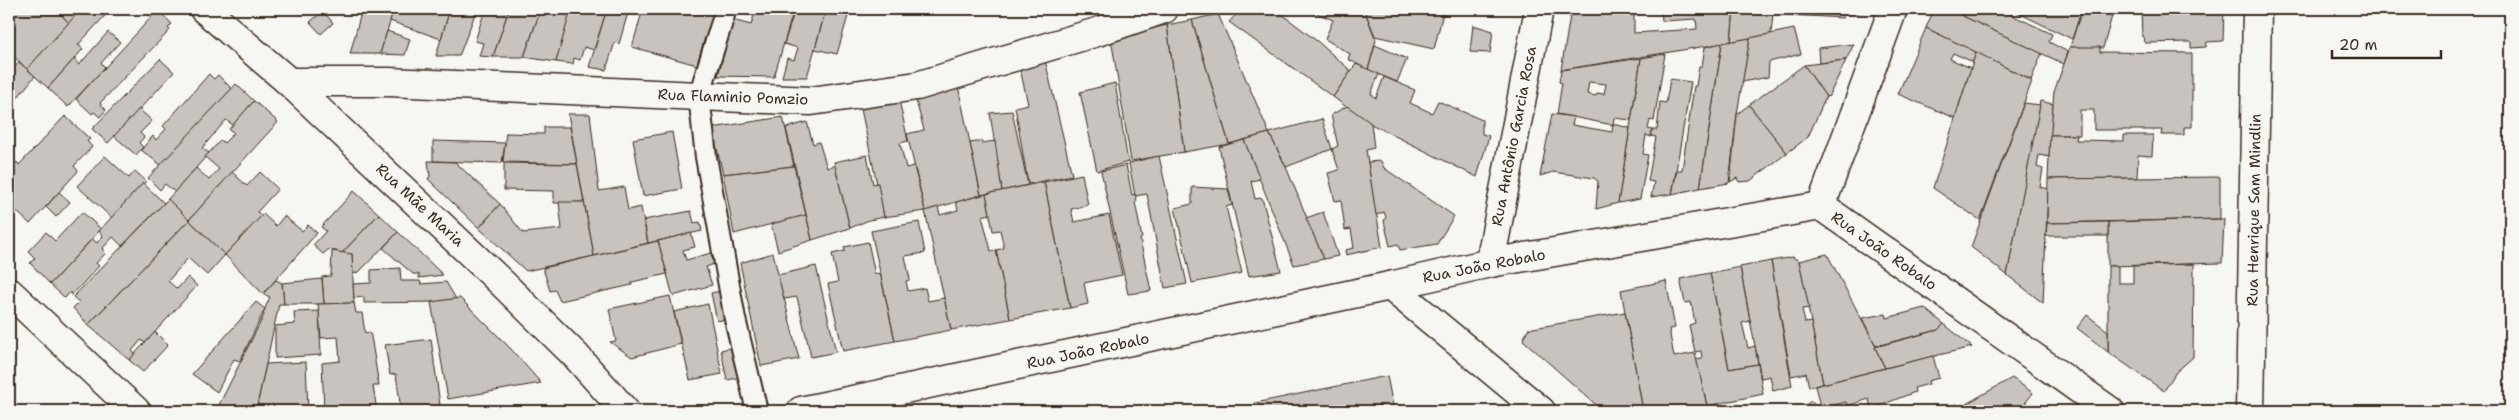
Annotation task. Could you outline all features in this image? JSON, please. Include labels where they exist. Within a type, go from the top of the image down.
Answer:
[{"type":"street","name":"Rua Mãe Maria","points":[[204,9],[288,82],[515,295],[576,356],[626,411]]},
{"type":"street","name":"Rua Flaminio Pomzio","points":[[288,82],[389,82],[811,101],[917,86],[1097,32],[1164,9]]},
{"type":"street","name":"Rua Antônio Garcia Rosa","points":[[1490,263],[1538,9]]},
{"type":"street","points":[[1821,206],[1893,9]]},
{"type":"street","name":"Rua Henrique Sam Mindlin","points":[[2250,411],[2257,9]]},
{"type":"street","name":"Rua João Robalo","points":[[801,411],[1490,263],[1821,206],[2110,411]]},
{"type":"street","points":[[1390,286],[1541,411]]},
{"type":"street","points":[[9,292],[136,411]]},
{"type":"lane","points":[[726,9],[699,96],[706,157],[734,319],[757,411]]},
{"type":"building","points":[[9,9],[60,9],[58,11],[69,23],[27,69],[9,52]]},
{"type":"building","points":[[60,9],[81,9],[69,23],[58,11]]},
{"type":"building","points":[[81,9],[111,9],[78,45],[83,49],[48,88],[27,69]]},
{"type":"building","points":[[362,9],[394,9],[380,54],[350,54]]},
{"type":"building","points":[[394,9],[450,9],[441,39],[390,21]]},
{"type":"building","points":[[450,9],[477,9],[459,56],[436,56]]},
{"type":"building","points":[[480,9],[509,9],[493,57],[479,56],[483,43],[475,41],[484,13],[479,11]]},
{"type":"building","points":[[509,9],[541,9],[524,57],[493,57]]},
{"type":"building","points":[[541,9],[572,9],[556,62],[524,57]]},
{"type":"building","points":[[571,9],[607,9],[594,50],[584,47],[580,60],[574,58],[573,64],[556,62]]},
{"type":"building","points":[[607,9],[629,9],[619,44],[615,42],[606,70],[589,67]]},
{"type":"building","points":[[643,9],[717,9],[709,38],[705,37],[697,65],[632,47]]},
{"type":"building","points":[[756,9],[794,9],[774,77],[718,76],[732,20],[751,25]]},
{"type":"building","points":[[795,9],[826,9],[807,77],[782,77],[787,58],[794,60],[798,48],[784,44]]},
{"type":"building","points":[[826,9],[850,9],[837,54],[815,49]]},
{"type":"building","points":[[1241,9],[1275,9],[1317,41],[1351,71],[1333,97],[1229,22]]},
{"type":"building","points":[[1316,9],[1364,9],[1376,40],[1368,70],[1348,59],[1350,54],[1325,39],[1333,20],[1314,12]]},
{"type":"building","points":[[1364,9],[1444,9],[1434,49],[1375,36]]},
{"type":"building","points":[[1634,9],[1634,33],[1697,29],[1696,19],[1662,21],[1661,9],[1734,9],[1731,42],[1561,70],[1571,10]]},
{"type":"building","points":[[1734,9],[1870,9],[1869,11],[1843,15],[1843,18],[1773,14],[1771,34],[1731,42]]},
{"type":"building","points":[[1934,9],[1948,9],[2042,53],[2031,80],[1926,28]]},
{"type":"building","points":[[1948,9],[1999,9],[2052,34],[2049,42],[2068,52],[2064,64]]},
{"type":"building","points":[[2010,9],[2082,9],[2072,39]]},
{"type":"building","points":[[2082,9],[2114,9],[2103,48],[2070,47]]},
{"type":"building","points":[[2141,9],[2224,9],[2223,41],[2207,42],[2206,47],[2191,48],[2191,42],[2145,43],[2144,37],[2142,37]]},
{"type":"building","points":[[158,10],[172,24],[168,28],[170,30],[100,103],[106,110],[100,117],[94,112],[92,114],[76,99]]},
{"type":"building","points":[[323,11],[333,23],[321,34],[310,22]]},
{"type":"building","points":[[1218,14],[1269,133],[1229,144],[1192,20]]},
{"type":"building","points":[[1192,20],[1229,144],[1184,152],[1167,25]]},
{"type":"building","points":[[1167,25],[1184,152],[1131,161],[1111,38]]},
{"type":"building","points":[[1473,25],[1493,31],[1490,53],[1470,52]]},
{"type":"building","points":[[1926,28],[1976,52],[1973,62],[1953,53],[1950,59],[1971,68],[1955,118],[1898,94]]},
{"type":"building","points":[[1794,29],[1801,54],[1769,62],[1768,77],[1742,82],[1750,38]]},
{"type":"building","points":[[387,31],[410,39],[405,55],[380,54]]},
{"type":"building","points":[[108,32],[120,42],[101,63],[105,67],[68,107],[48,88],[74,59],[79,65]]},
{"type":"building","points":[[1750,38],[1737,114],[1729,183],[1700,188],[1722,43]]},
{"type":"building","points":[[1722,43],[1700,188],[1672,194],[1677,170],[1682,170],[1694,86],[1696,86],[1699,66],[1702,66],[1705,47]]},
{"type":"building","points":[[1854,44],[1846,60],[1819,63],[1818,48]]},
{"type":"building","points":[[1375,45],[1407,59],[1397,82],[1368,70]]},
{"type":"building","points":[[2070,47],[2100,47],[2100,52],[2192,53],[2192,127],[2184,127],[2184,135],[2161,135],[2162,130],[2094,130],[2094,110],[2080,110],[2080,135],[2050,135],[2054,92]]},
{"type":"building","points":[[1976,52],[2032,81],[1980,220],[1933,188]]},
{"type":"building","points":[[1665,54],[1654,121],[1650,120],[1648,129],[1652,130],[1651,137],[1646,135],[1643,154],[1648,155],[1640,199],[1618,203],[1641,58]]},
{"type":"building","points":[[1641,58],[1631,120],[1614,118],[1613,125],[1557,114],[1562,83],[1559,82],[1561,70]],"holes":[[[1589,82],[1606,84],[1604,94],[1597,93],[1596,96],[1587,94]]]},
{"type":"building","points":[[160,59],[174,72],[108,143],[92,129]]},
{"type":"building","points":[[1045,60],[1072,175],[1028,184],[1015,107],[1028,104],[1020,69]]},
{"type":"building","points":[[1846,60],[1829,96],[1826,97],[1804,65]]},
{"type":"building","points":[[19,62],[35,76],[9,108],[9,74]]},
{"type":"building","points":[[1356,64],[1379,74],[1371,94],[1376,98],[1384,77],[1415,90],[1410,103],[1432,113],[1438,101],[1482,120],[1482,134],[1489,136],[1477,177],[1367,122],[1333,97]]},
{"type":"building","points":[[1804,65],[1826,97],[1808,137],[1787,153],[1749,105]]},
{"type":"building","points":[[209,74],[214,79],[218,75],[232,89],[161,165],[141,150],[153,136],[156,140],[166,129],[163,126]]},
{"type":"building","points":[[1670,79],[1691,82],[1672,194],[1651,197],[1654,182],[1648,181],[1656,137],[1651,136],[1652,130],[1657,130],[1660,102],[1666,103]]},
{"type":"building","points":[[1115,83],[1128,162],[1097,171],[1080,92]]},
{"type":"building","points":[[236,84],[254,101],[233,125],[226,120],[202,148],[209,153],[175,192],[165,184],[160,190],[148,178]]},
{"type":"building","points":[[958,86],[981,195],[925,211],[907,134],[924,130],[915,97]]},
{"type":"building","points":[[899,100],[908,141],[900,143],[906,168],[914,166],[925,211],[884,217],[861,109]]},
{"type":"building","points":[[254,101],[278,122],[189,220],[168,199],[196,168],[209,180],[219,169],[205,157],[221,140],[224,143],[234,133],[229,129]]},
{"type":"building","points":[[2040,101],[2053,104],[2049,157],[2039,155],[2037,167],[2043,169],[2040,187],[2048,189],[2043,303],[2007,275]]},
{"type":"building","points":[[2024,103],[2040,105],[2007,275],[1971,247]]},
{"type":"building","points":[[1749,105],[1787,153],[1750,181],[1739,182],[1737,178],[1730,182],[1737,114]]},
{"type":"building","points":[[1347,106],[1371,123],[1374,148],[1366,150],[1382,247],[1346,255],[1345,250],[1354,248],[1351,229],[1345,230],[1341,200],[1335,201],[1328,173],[1339,170],[1332,149],[1338,146],[1331,115]]},
{"type":"building","points":[[139,109],[152,121],[140,133],[144,137],[139,143],[143,147],[136,155],[114,136]]},
{"type":"building","points":[[1012,111],[1028,185],[1002,191],[990,113]]},
{"type":"building","points":[[568,114],[590,114],[599,191],[624,187],[628,210],[641,207],[648,243],[594,256]]},
{"type":"building","points":[[1552,114],[1574,117],[1572,125],[1612,132],[1613,124],[1630,128],[1618,203],[1596,209],[1598,181],[1594,178],[1553,172],[1540,176]]},
{"type":"building","points":[[65,116],[90,139],[87,141],[92,147],[74,166],[78,171],[30,224],[11,206],[9,208],[9,170],[17,162],[19,165]]},
{"type":"building","points":[[783,117],[794,166],[723,174],[712,128]]},
{"type":"building","points":[[1322,119],[1332,149],[1286,167],[1269,133]]},
{"type":"building","points":[[807,122],[813,144],[819,142],[827,168],[835,165],[850,228],[812,240],[786,128]]},
{"type":"building","points":[[544,127],[570,127],[577,164],[503,162],[506,133],[544,134]]},
{"type":"building","points":[[672,132],[682,189],[643,196],[633,139]]},
{"type":"building","points":[[1269,133],[1286,167],[1324,259],[1294,265],[1244,140]]},
{"type":"building","points":[[2050,135],[2077,135],[2076,140],[2124,141],[2124,135],[2153,135],[2152,156],[2138,155],[2137,178],[2048,179]]},
{"type":"building","points":[[1244,140],[1260,179],[1251,181],[1255,199],[1262,198],[1281,271],[1249,276],[1219,147]]},
{"type":"building","points":[[433,141],[505,143],[502,163],[433,161]]},
{"type":"building","points":[[982,141],[982,143],[995,141],[1002,191],[981,195],[970,143]]},
{"type":"building","points":[[867,155],[873,184],[878,183],[884,217],[869,220],[850,228],[834,162]]},
{"type":"building","points":[[105,156],[129,178],[135,171],[146,181],[112,218],[77,186]]},
{"type":"building","points":[[1159,156],[1187,284],[1165,288],[1147,194],[1135,196],[1129,163]]},
{"type":"building","points":[[428,161],[455,162],[500,204],[479,228],[428,179],[430,176]]},
{"type":"building","points":[[1381,161],[1384,168],[1454,216],[1437,244],[1400,250],[1398,244],[1390,246],[1384,221],[1386,217],[1384,212],[1376,215],[1368,162]]},
{"type":"building","points":[[504,163],[577,164],[584,202],[554,203],[554,191],[504,190]]},
{"type":"building","points":[[1126,165],[1132,195],[1135,194],[1137,201],[1135,202],[1142,238],[1140,239],[1151,291],[1128,294],[1101,171]]},
{"type":"building","points":[[794,166],[806,215],[734,234],[723,174]]},
{"type":"building","points":[[232,172],[247,186],[260,172],[278,189],[257,212],[262,216],[225,255],[189,220]]},
{"type":"building","points":[[1082,174],[1088,205],[1071,209],[1074,222],[1109,215],[1122,275],[1084,283],[1088,304],[1070,308],[1044,182]]},
{"type":"building","points":[[2220,177],[2220,219],[2047,223],[2048,179]]},
{"type":"building","points":[[1044,182],[1070,308],[1010,319],[996,250],[1004,248],[1000,230],[993,231],[986,194]]},
{"type":"building","points":[[143,183],[164,203],[122,246],[113,237],[102,249],[106,253],[96,263],[99,266],[72,295],[70,292],[65,298],[50,284],[92,239],[97,243],[103,236],[99,231]]},
{"type":"building","points":[[1192,187],[1228,189],[1232,205],[1226,207],[1242,273],[1192,283],[1175,208],[1192,204]]},
{"type":"building","points":[[354,191],[379,214],[342,253],[329,249],[323,254],[313,245],[326,231],[321,227]]},
{"type":"building","points":[[59,192],[70,202],[56,217],[46,207]]},
{"type":"building","points":[[986,194],[990,214],[982,216],[991,251],[996,250],[1010,319],[951,330],[925,211],[938,207],[940,215],[958,210],[956,202]]},
{"type":"building","points":[[168,199],[189,220],[88,325],[73,308],[79,302],[73,297]]},
{"type":"building","points":[[559,202],[584,202],[594,256],[526,271],[479,228],[500,204],[523,233],[562,229]]},
{"type":"building","points":[[691,211],[694,223],[700,222],[702,231],[648,243],[644,220]]},
{"type":"building","points":[[82,212],[101,229],[50,284],[30,263],[35,258],[28,251],[46,232],[55,241]]},
{"type":"building","points":[[1323,212],[1338,256],[1324,259],[1306,218]]},
{"type":"building","points":[[263,214],[276,226],[284,216],[302,231],[308,225],[317,233],[263,294],[225,255]]},
{"type":"building","points":[[379,214],[398,232],[359,272],[353,274],[352,254],[342,253]]},
{"type":"building","points":[[806,215],[812,240],[778,251],[771,224]]},
{"type":"building","points":[[2224,219],[2222,263],[2108,266],[2108,222]]},
{"type":"building","points":[[189,220],[225,255],[207,275],[188,258],[168,281],[177,289],[188,277],[197,286],[145,343],[141,340],[132,351],[135,354],[129,360],[88,325]]},
{"type":"building","points":[[919,222],[925,253],[905,256],[910,280],[906,281],[908,291],[925,288],[928,301],[944,298],[951,330],[895,341],[871,231]]},
{"type":"building","points":[[2108,222],[2108,236],[2046,236],[2047,223]]},
{"type":"building","points":[[398,232],[443,275],[419,278],[419,274],[413,274],[383,248]]},
{"type":"building","points":[[691,233],[695,247],[683,250],[686,260],[711,253],[714,264],[706,267],[712,285],[673,296],[658,241]]},
{"type":"building","points":[[658,241],[667,274],[632,282],[632,285],[560,301],[555,290],[550,291],[543,268]]},
{"type":"building","points":[[868,242],[875,274],[880,273],[895,341],[843,351],[828,284],[838,282],[832,254],[845,251],[844,247]]},
{"type":"building","points":[[332,251],[352,254],[354,303],[324,304],[322,277],[331,276]]},
{"type":"building","points":[[773,253],[799,359],[761,366],[740,263]]},
{"type":"building","points":[[1827,254],[1876,346],[1885,368],[1823,384],[1799,261]]},
{"type":"building","points":[[1793,257],[1799,261],[1809,308],[1802,309],[1805,323],[1811,322],[1823,384],[1809,387],[1806,373],[1791,376],[1771,261]]},
{"type":"building","points":[[1771,261],[1792,386],[1773,391],[1770,376],[1761,378],[1740,267]]},
{"type":"building","points":[[2194,264],[2193,357],[2176,372],[2164,391],[2108,352],[2108,266],[2118,266],[2118,283],[2133,283],[2133,266]]},
{"type":"building","points":[[816,266],[836,352],[811,357],[797,297],[784,299],[778,275]]},
{"type":"building","points":[[1740,267],[1750,321],[1742,323],[1748,348],[1755,346],[1758,364],[1729,369],[1710,273]]},
{"type":"building","points":[[400,268],[401,281],[420,281],[421,284],[446,282],[456,299],[434,302],[364,303],[364,297],[354,298],[353,284],[371,283],[371,270]]},
{"type":"building","points":[[1710,273],[1729,369],[1758,364],[1763,394],[1707,406],[1696,359],[1702,358],[1701,351],[1695,352],[1689,325],[1695,323],[1691,302],[1685,303],[1680,279]]},
{"type":"building","points":[[322,279],[324,304],[284,304],[282,283]]},
{"type":"building","points":[[276,280],[282,283],[284,304],[279,304],[256,411],[216,411],[264,315],[263,313],[270,297],[263,294]]},
{"type":"building","points":[[1666,281],[1675,328],[1669,329],[1674,357],[1695,353],[1707,406],[1678,411],[1643,411],[1621,290]]},
{"type":"building","points":[[726,290],[731,318],[717,321],[711,293]]},
{"type":"building","points":[[670,296],[681,344],[632,357],[610,342],[616,341],[609,309]]},
{"type":"building","points":[[460,298],[511,349],[541,383],[448,399],[431,302]]},
{"type":"building","points":[[256,302],[265,309],[240,361],[234,359],[217,392],[192,374]]},
{"type":"building","points":[[354,303],[356,313],[362,313],[365,333],[370,332],[379,386],[373,386],[377,411],[324,411],[322,363],[340,361],[338,337],[321,338],[318,304]]},
{"type":"building","points":[[708,304],[722,374],[690,380],[674,312]]},
{"type":"building","points":[[1924,308],[1944,324],[1938,330],[1876,346],[1862,318],[1886,314],[1887,318]]},
{"type":"building","points":[[319,311],[321,355],[275,358],[275,326],[295,324],[294,312]]},
{"type":"building","points":[[1625,312],[1643,411],[1603,411],[1523,340],[1528,329]]},
{"type":"building","points":[[2087,315],[2108,331],[2108,352],[2077,328]]},
{"type":"building","points":[[1944,324],[1972,347],[1885,368],[1875,347],[1938,330]]},
{"type":"building","points":[[155,332],[168,345],[143,372],[129,360]]},
{"type":"building","points":[[431,339],[440,405],[401,410],[396,374],[390,375],[385,345]]},
{"type":"building","points":[[737,346],[743,377],[727,380],[721,350]]},
{"type":"building","points":[[1933,356],[1939,378],[1928,381],[1929,384],[1914,388],[1915,392],[1871,409],[1869,399],[1847,406],[1846,402],[1834,405],[1837,411],[1821,410],[1815,386]]},
{"type":"building","points":[[306,362],[308,411],[256,411],[266,364]]},
{"type":"building","points":[[1387,376],[1394,411],[1256,411],[1255,403]]},
{"type":"building","points":[[2012,378],[2033,393],[2019,411],[1943,411],[1956,404],[1959,408]]},
{"type":"building","points":[[1811,401],[1820,411],[1798,411]]},
{"type":"building","points":[[1072,405],[1074,411],[1053,411],[1052,409]]},
{"type":"building","points":[[1234,405],[1236,411],[1206,411]]},
{"type":"building","points":[[1098,406],[1099,411],[1074,411]]},
{"type":"building","points":[[1847,406],[1860,408],[1865,411],[1839,411]]}]
